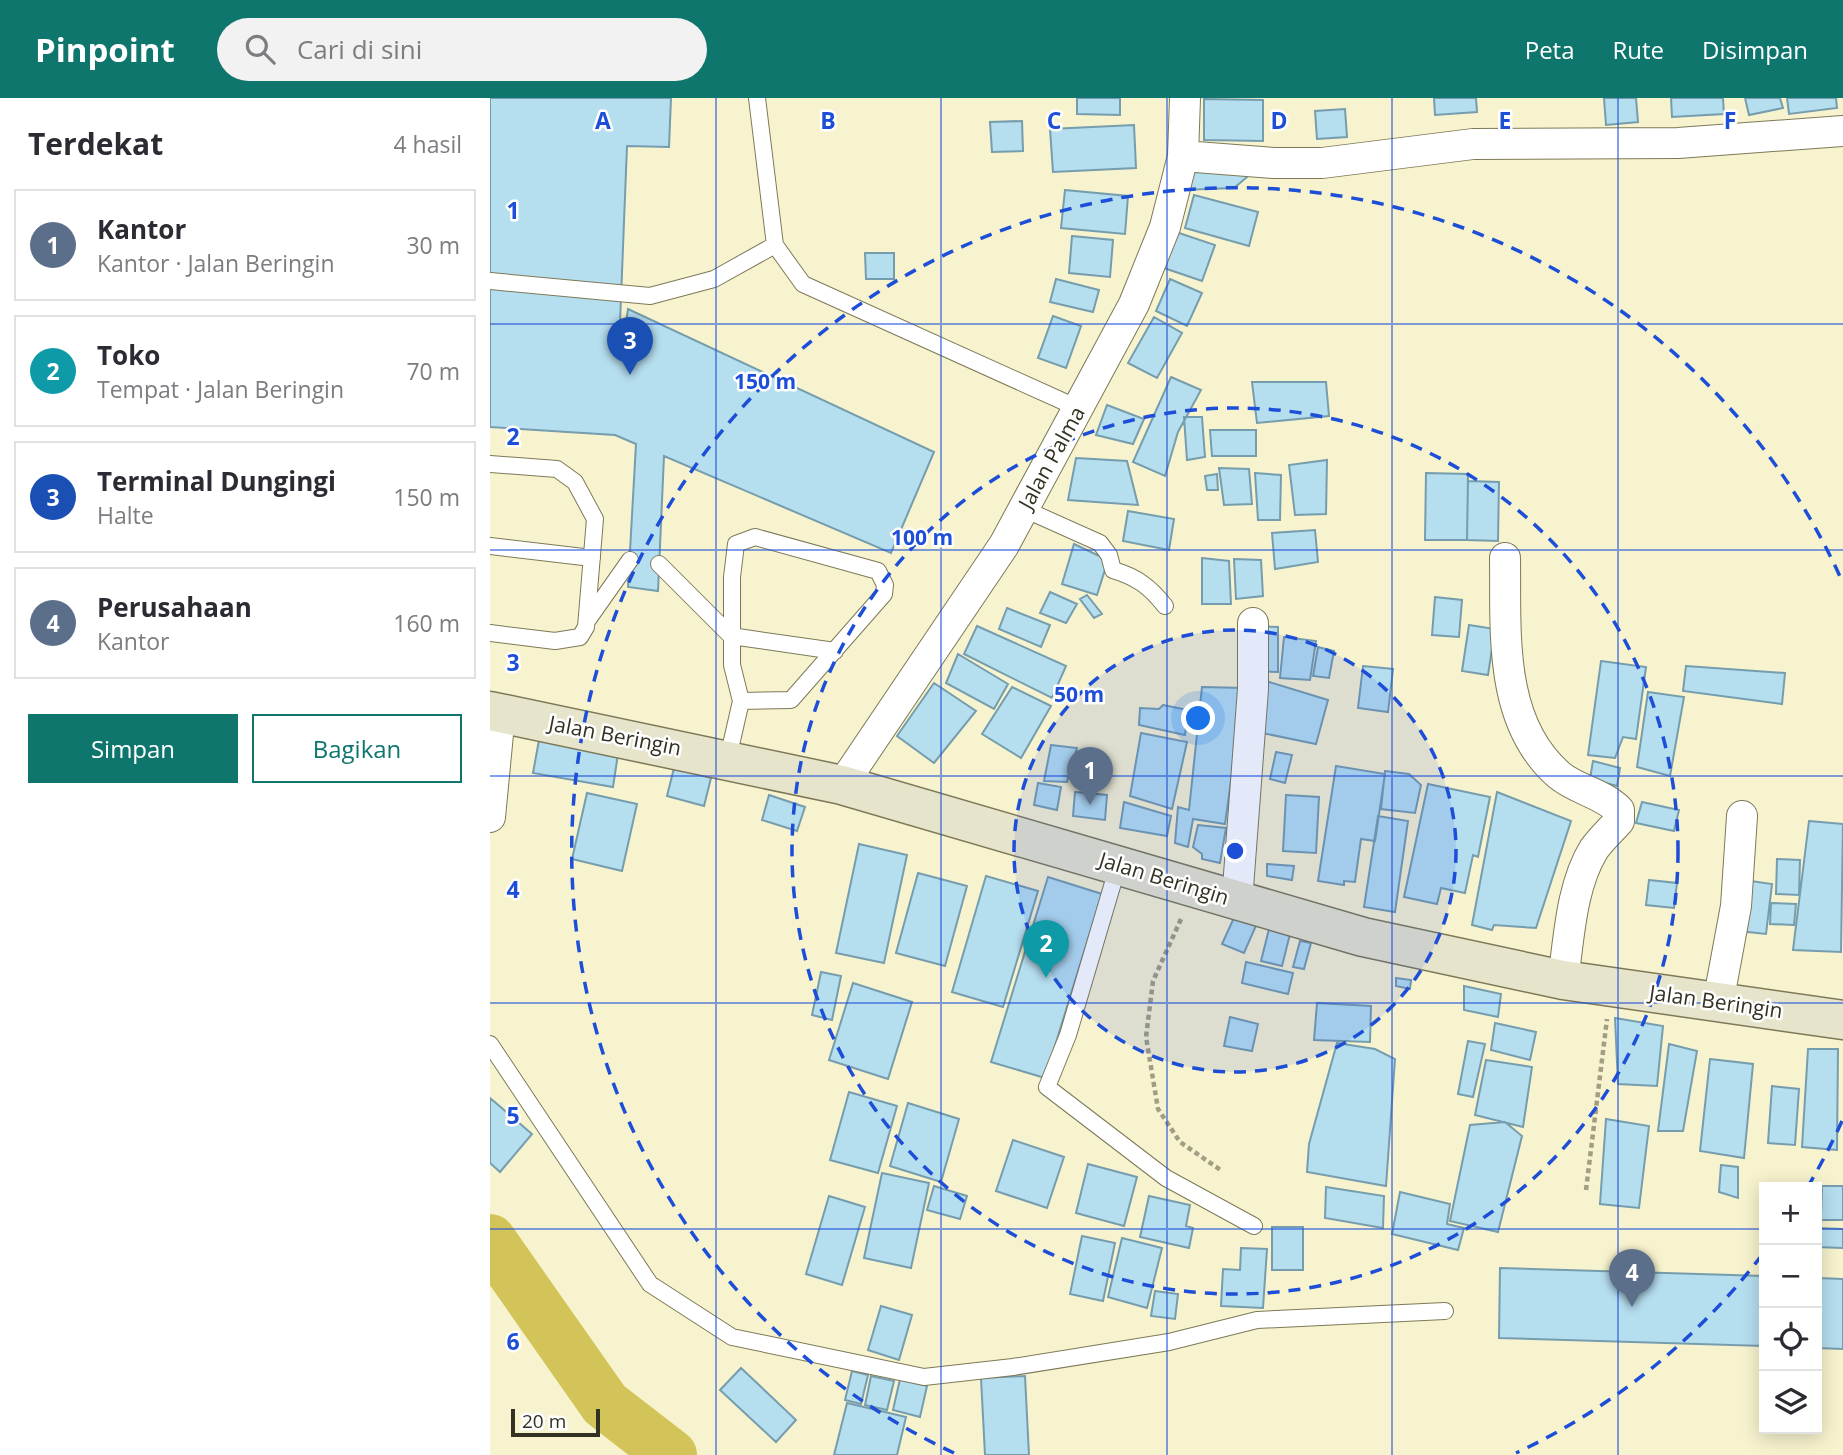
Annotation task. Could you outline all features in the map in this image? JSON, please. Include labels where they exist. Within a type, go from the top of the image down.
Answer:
[{"type":"street","name":"Jalan Palma","points":[[842,785],[963,608],[1024,509],[1134,304],[1165,227],[1183,156],[1185,98]]},
{"type":"street","points":[[1183,156],[1274,163],[1322,163],[1473,144],[1678,143],[1843,131]]},
{"type":"street","points":[[1504,558],[1506,636],[1515,707],[1524,733],[1560,776],[1610,802],[1619,810],[1619,821],[1595,848],[1586,866],[1573,916],[1563,981]]},
{"type":"street","points":[[1237,901],[1253,689],[1253,623]]},
{"type":"street","points":[[490,817],[495,712]]},
{"type":"street","name":"Jalan Beringin","points":[[495,712],[728,758],[842,785],[1363,937],[1563,981],[1843,1020]]},
{"type":"street","points":[[1718,1003],[1737,906],[1742,816]]},
{"type":"lane","points":[[757,98],[775,245],[803,284],[1080,409]]},
{"type":"lane","points":[[490,281],[650,296],[714,279],[775,245]]},
{"type":"lane","points":[[490,464],[557,468],[575,482],[595,519],[587,621]]},
{"type":"lane","points":[[1024,509],[1100,543],[1110,555],[1113,570],[1136,578],[1151,588],[1165,606]]},
{"type":"lane","points":[[728,758],[741,701],[732,666],[731,636],[736,544],[755,537],[878,571],[886,585],[884,594],[792,701],[741,701]]},
{"type":"lane","points":[[490,546],[592,558]]},
{"type":"lane","points":[[490,633],[555,641],[580,637],[587,621],[630,560]]},
{"type":"lane","points":[[659,564],[731,636],[835,651]]},
{"type":"lane","points":[[1118,866],[1068,1035],[1047,1087],[1166,1178],[1254,1226]]},
{"type":"lane","points":[[490,1044],[650,1284],[732,1337],[923,1377],[1013,1367],[1169,1342],[1257,1320],[1445,1311]]},
{"type":"path","points":[[1195,890],[1153,981],[1146,1037],[1158,1109],[1180,1142],[1222,1171]]},
{"type":"path","points":[[1586,1190],[1611,987]]},
{"type":"building","points":[[490,98],[671,98],[669,147],[627,146],[620,323],[626,323],[628,309],[934,452],[891,553],[664,456],[658,591],[628,587],[636,444],[615,435],[490,427]]},
{"type":"building","points":[[1077,98],[1120,98],[1120,115],[1077,114]]},
{"type":"building","points":[[1434,98],[1476,98],[1477,112],[1435,115]]},
{"type":"building","points":[[1604,98],[1636,98],[1638,122],[1606,125]]},
{"type":"building","points":[[1671,98],[1723,98],[1724,114],[1672,117]]},
{"type":"building","points":[[1745,98],[1780,98],[1783,108],[1749,115]]},
{"type":"building","points":[[1787,98],[1836,98],[1837,108],[1789,114]]},
{"type":"building","points":[[1204,99],[1263,100],[1263,141],[1204,140]]},
{"type":"building","points":[[1345,109],[1347,137],[1317,139],[1315,111]]},
{"type":"building","points":[[1022,121],[1023,151],[992,152],[990,122]]},
{"type":"building","points":[[1134,125],[1136,168],[1053,172],[1050,129]]},
{"type":"building","points":[[1188,162],[1253,172],[1234,188],[1182,190]]},
{"type":"building","points":[[1065,190],[1128,196],[1125,234],[1061,228]]},
{"type":"building","points":[[1194,195],[1258,212],[1249,246],[1185,228]]},
{"type":"building","points":[[1176,232],[1215,245],[1202,281],[1164,268]]},
{"type":"building","points":[[1072,236],[1113,240],[1110,277],[1069,273]]},
{"type":"building","points":[[865,253],[894,253],[894,279],[866,279]]},
{"type":"building","points":[[1056,279],[1099,290],[1093,312],[1050,302]]},
{"type":"building","points":[[1170,279],[1202,293],[1187,326],[1156,311]]},
{"type":"building","points":[[1053,316],[1081,326],[1066,368],[1038,358]]},
{"type":"building","points":[[1154,317],[1182,333],[1157,378],[1128,363]]},
{"type":"building","points":[[1171,377],[1201,390],[1178,432],[1165,476],[1133,462]]},
{"type":"building","points":[[1252,382],[1326,382],[1329,416],[1257,423]]},
{"type":"building","points":[[1107,405],[1144,419],[1133,444],[1096,435]]},
{"type":"building","points":[[1184,417],[1202,417],[1205,457],[1187,460]]},
{"type":"building","points":[[1210,430],[1256,430],[1256,456],[1212,456]]},
{"type":"building","points":[[1076,458],[1127,461],[1138,505],[1068,500]]},
{"type":"building","points":[[1327,460],[1326,514],[1295,515],[1289,465]]},
{"type":"building","points":[[1219,468],[1249,469],[1252,504],[1224,505]]},
{"type":"building","points":[[1255,473],[1281,475],[1280,520],[1258,520]]},
{"type":"building","points":[[1426,473],[1468,474],[1467,540],[1425,540]]},
{"type":"building","points":[[1217,474],[1218,490],[1207,490],[1205,476]]},
{"type":"building","points":[[1468,481],[1499,482],[1498,541],[1467,540]]},
{"type":"building","points":[[1128,511],[1174,519],[1169,550],[1123,541]]},
{"type":"building","points":[[1315,530],[1318,562],[1275,569],[1272,533]]},
{"type":"building","points":[[1074,544],[1108,560],[1097,595],[1062,584]]},
{"type":"building","points":[[1202,558],[1229,561],[1231,604],[1202,604]]},
{"type":"building","points":[[1234,559],[1261,560],[1263,596],[1236,599]]},
{"type":"building","points":[[1050,592],[1077,604],[1066,623],[1040,613]]},
{"type":"building","points":[[1087,595],[1102,614],[1094,618],[1080,599]]},
{"type":"building","points":[[1435,597],[1462,600],[1459,637],[1432,635]]},
{"type":"building","points":[[1007,608],[1050,625],[1041,647],[999,629]]},
{"type":"building","points":[[1469,625],[1495,629],[1488,675],[1462,671]]},
{"type":"building","points":[[977,626],[1066,666],[1052,698],[964,654]]},
{"type":"building","points":[[1256,626],[1278,627],[1278,672],[1256,671]]},
{"type":"building","points":[[1284,637],[1316,641],[1310,680],[1280,678]]},
{"type":"building","points":[[1318,647],[1334,651],[1329,678],[1313,676]]},
{"type":"building","points":[[958,654],[1008,684],[994,709],[946,683]]},
{"type":"building","points":[[1601,661],[1646,667],[1636,739],[1623,737],[1615,758],[1588,755]]},
{"type":"building","points":[[1363,666],[1393,669],[1388,712],[1358,708]]},
{"type":"building","points":[[1686,666],[1785,673],[1782,704],[1683,691]]},
{"type":"building","points":[[1266,681],[1328,700],[1316,744],[1257,732]]},
{"type":"building","points":[[934,683],[976,711],[934,763],[897,736]]},
{"type":"building","points":[[1012,687],[1051,706],[1021,758],[982,734]]},
{"type":"building","points":[[1202,687],[1244,688],[1225,824],[1193,819],[1188,847],[1175,843],[1178,807],[1189,810]]},
{"type":"building","points":[[1648,692],[1684,697],[1670,776],[1637,767]]},
{"type":"building","points":[[1163,705],[1188,710],[1185,735],[1139,725],[1140,708],[1159,709]]},
{"type":"building","points":[[1141,733],[1187,742],[1172,809],[1130,796]]},
{"type":"building","points":[[539,740],[618,754],[613,787],[533,773]]},
{"type":"building","points":[[1051,745],[1077,748],[1067,782],[1044,781]]},
{"type":"building","points":[[1276,752],[1292,755],[1285,783],[1270,779]]},
{"type":"building","points":[[1593,761],[1620,768],[1617,786],[1590,779]]},
{"type":"building","points":[[1336,766],[1385,774],[1375,841],[1361,839],[1355,882],[1344,881],[1344,885],[1318,881]]},
{"type":"building","points":[[674,768],[711,778],[704,806],[667,796]]},
{"type":"building","points":[[1385,771],[1409,774],[1421,785],[1415,813],[1381,809]]},
{"type":"building","points":[[1038,783],[1061,787],[1057,810],[1034,805]]},
{"type":"building","points":[[1428,784],[1490,797],[1478,857],[1473,855],[1465,893],[1441,888],[1437,904],[1404,897]]},
{"type":"building","points":[[1075,792],[1107,795],[1105,820],[1073,816]]},
{"type":"building","points":[[1497,792],[1571,821],[1536,928],[1494,925],[1492,930],[1472,925]]},
{"type":"building","points":[[587,793],[637,804],[622,871],[572,859]]},
{"type":"building","points":[[769,795],[805,807],[797,831],[762,820]]},
{"type":"building","points":[[1286,795],[1319,797],[1316,853],[1283,851]]},
{"type":"building","points":[[1124,802],[1171,816],[1167,836],[1120,828]]},
{"type":"building","points":[[1642,802],[1679,810],[1674,831],[1636,823]]},
{"type":"building","points":[[1378,816],[1408,821],[1395,912],[1364,907]]},
{"type":"building","points":[[1809,821],[1843,824],[1841,952],[1793,950]]},
{"type":"building","points":[[1198,825],[1226,828],[1220,863],[1202,859],[1202,854],[1193,847]]},
{"type":"building","points":[[859,844],[907,855],[884,963],[836,953]]},
{"type":"building","points":[[1777,859],[1800,860],[1799,895],[1776,894]]},
{"type":"building","points":[[1267,864],[1294,866],[1292,880],[1267,876]]},
{"type":"building","points":[[918,873],[967,886],[945,966],[896,953]]},
{"type":"building","points":[[986,876],[1038,891],[1003,1007],[952,992]]},
{"type":"building","points":[[1048,877],[1102,894],[1045,1078],[991,1062]]},
{"type":"building","points":[[1649,880],[1677,883],[1674,908],[1646,905]]},
{"type":"building","points":[[1744,880],[1772,884],[1766,934],[1739,931]]},
{"type":"building","points":[[1771,903],[1796,904],[1794,925],[1770,924]]},
{"type":"building","points":[[1237,911],[1258,921],[1244,953],[1222,944]]},
{"type":"building","points":[[1271,921],[1292,926],[1282,966],[1261,961]]},
{"type":"building","points":[[1300,941],[1311,943],[1304,969],[1293,967]]},
{"type":"building","points":[[1246,962],[1293,973],[1288,994],[1242,983]]},
{"type":"building","points":[[821,972],[841,976],[832,1020],[812,1015]]},
{"type":"building","points":[[1396,978],[1411,980],[1410,989],[1396,986]]},
{"type":"building","points":[[853,983],[912,1002],[888,1079],[829,1060]]},
{"type":"building","points":[[1464,986],[1501,994],[1498,1017],[1464,1010]]},
{"type":"building","points":[[1317,1003],[1371,1006],[1370,1042],[1314,1040]]},
{"type":"building","points":[[1230,1017],[1258,1024],[1252,1051],[1224,1046]]},
{"type":"building","points":[[1615,1018],[1663,1026],[1657,1086],[1618,1084]]},
{"type":"building","points":[[1495,1023],[1536,1032],[1530,1060],[1491,1050]]},
{"type":"building","points":[[1468,1041],[1485,1044],[1473,1097],[1458,1094]]},
{"type":"building","points":[[1337,1043],[1375,1049],[1395,1059],[1386,1186],[1307,1172],[1309,1144]]},
{"type":"building","points":[[1669,1044],[1697,1051],[1683,1131],[1658,1131]]},
{"type":"building","points":[[1808,1049],[1838,1049],[1837,1150],[1802,1147]]},
{"type":"building","points":[[1710,1059],[1753,1064],[1744,1158],[1700,1151]]},
{"type":"building","points":[[1486,1060],[1532,1067],[1523,1127],[1475,1115]]},
{"type":"building","points":[[1772,1086],[1799,1089],[1795,1145],[1768,1143]]},
{"type":"building","points":[[849,1092],[897,1106],[878,1173],[830,1160]]},
{"type":"building","points":[[490,1098],[532,1134],[500,1172],[490,1163]]},
{"type":"building","points":[[908,1103],[959,1119],[941,1182],[890,1166]]},
{"type":"building","points":[[1606,1119],[1649,1126],[1639,1208],[1600,1204]]},
{"type":"building","points":[[1505,1122],[1522,1136],[1498,1232],[1450,1221],[1470,1125]]},
{"type":"building","points":[[1013,1140],[1064,1157],[1047,1208],[996,1191]]},
{"type":"building","points":[[1088,1164],[1137,1177],[1124,1226],[1076,1213]]},
{"type":"building","points":[[1721,1165],[1738,1167],[1738,1198],[1719,1192]]},
{"type":"building","points":[[882,1173],[929,1183],[911,1268],[864,1258]]},
{"type":"building","points":[[934,1186],[967,1196],[960,1219],[927,1210]]},
{"type":"building","points":[[1822,1186],[1843,1186],[1843,1220],[1822,1220]]},
{"type":"building","points":[[1326,1187],[1384,1196],[1383,1228],[1325,1218]]},
{"type":"building","points":[[1400,1192],[1450,1204],[1447,1224],[1464,1228],[1458,1250],[1392,1234]]},
{"type":"building","points":[[829,1196],[865,1207],[842,1285],[806,1274]]},
{"type":"building","points":[[1149,1196],[1190,1205],[1186,1226],[1193,1228],[1189,1248],[1140,1237]]},
{"type":"building","points":[[1272,1227],[1303,1227],[1303,1270],[1272,1270]]},
{"type":"building","points":[[1822,1228],[1843,1229],[1843,1248],[1822,1247]]},
{"type":"building","points":[[1082,1236],[1115,1243],[1103,1301],[1070,1294]]},
{"type":"building","points":[[1122,1238],[1162,1248],[1147,1308],[1108,1297]]},
{"type":"building","points":[[1241,1248],[1267,1249],[1263,1308],[1221,1306],[1223,1269],[1240,1270]]},
{"type":"building","points":[[1500,1268],[1759,1276],[1759,1346],[1499,1338]]},
{"type":"building","points":[[1822,1278],[1843,1279],[1843,1349],[1822,1348]]},
{"type":"building","points":[[1155,1291],[1178,1294],[1175,1319],[1151,1316]]},
{"type":"building","points":[[881,1306],[912,1315],[899,1360],[868,1350]]},
{"type":"building","points":[[741,1368],[796,1420],[776,1442],[720,1390]]},
{"type":"building","points":[[852,1371],[868,1375],[861,1404],[845,1400]]},
{"type":"building","points":[[871,1376],[894,1381],[887,1410],[865,1405]]},
{"type":"building","points":[[1025,1376],[1029,1455],[985,1455],[981,1378]]},
{"type":"building","points":[[900,1379],[927,1386],[920,1417],[893,1410]]},
{"type":"building","points":[[847,1403],[906,1417],[897,1455],[834,1455]]},
{"type":"waterway","points":[[490,1240],[605,1404],[671,1455]]},
{"type":"place","name":"Terminal Dungingi","points":[[630,375]]},
{"type":"place","name":"Kantor","points":[[1090,805]]},
{"type":"place","name":"Toko","points":[[1046,978]]},
{"type":"place","name":"Perusahaan","points":[[1632,1307]]}]
